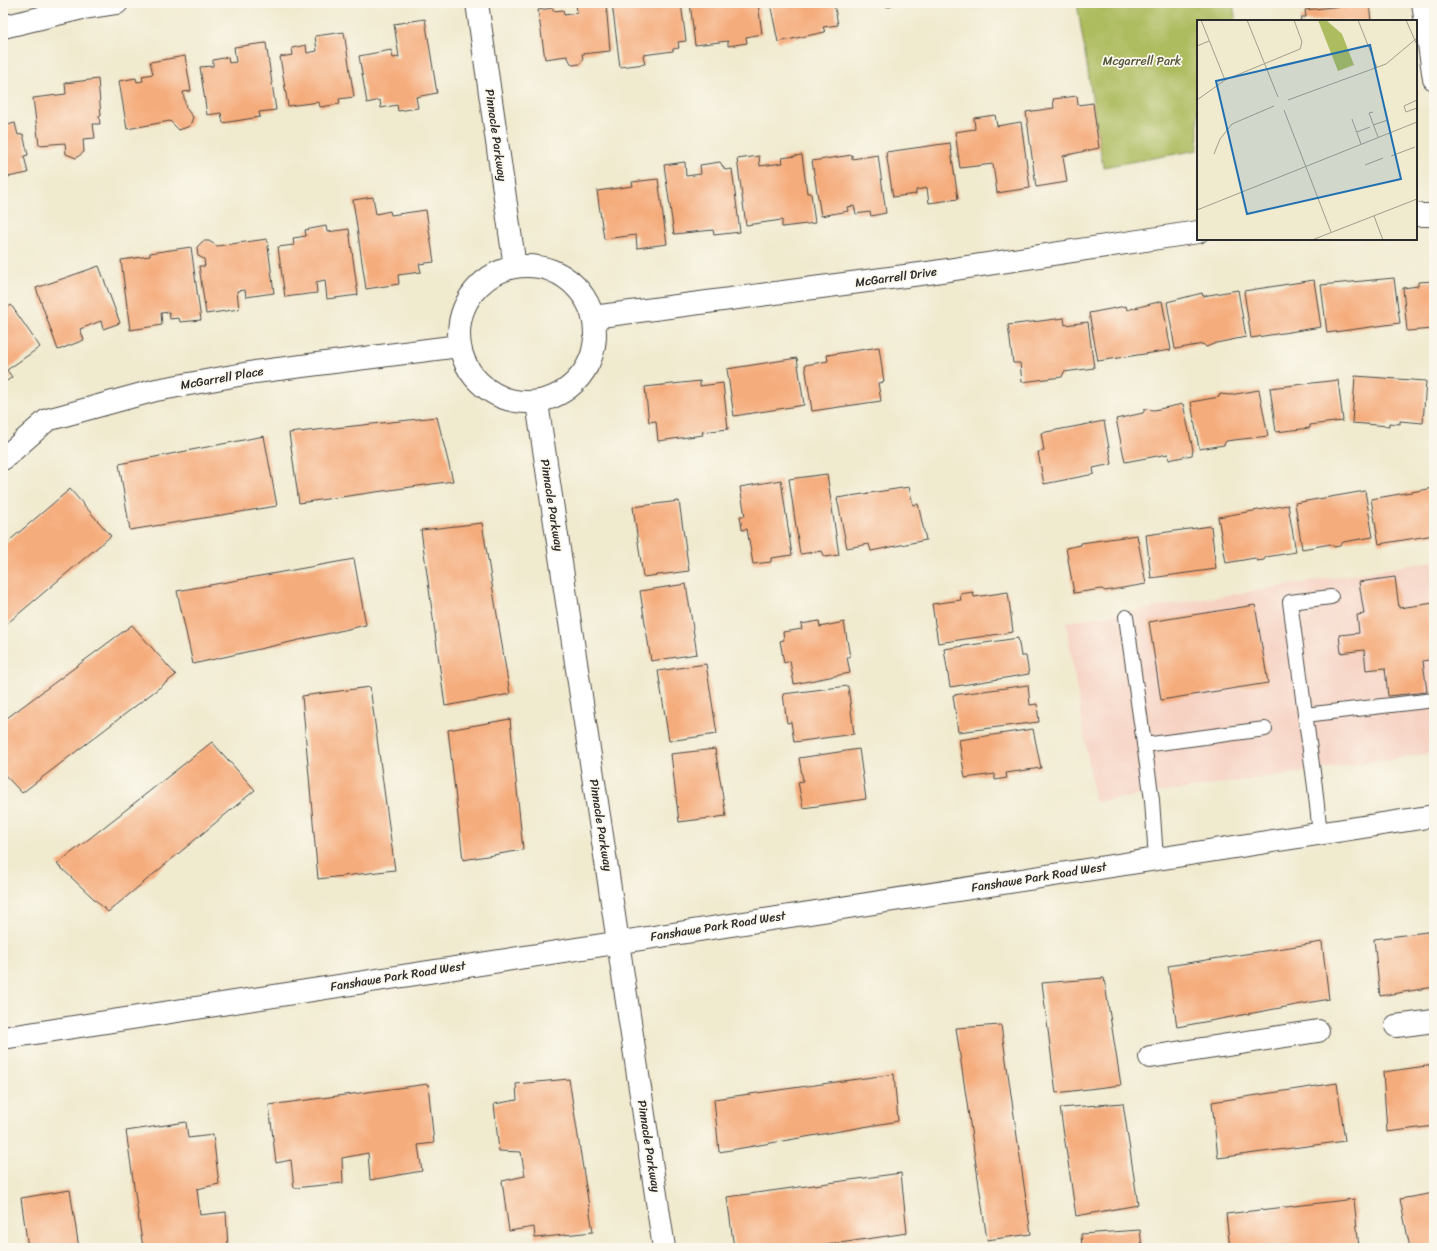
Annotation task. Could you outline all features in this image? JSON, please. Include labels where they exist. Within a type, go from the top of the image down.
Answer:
[{"type":"street","points":[[3,27],[78,6],[117,3]]},
{"type":"street","name":"Pinnacle Parkway","points":[[477,3],[515,267]]},
{"type":"street","points":[[1423,3],[1434,79]]},
{"type":"street","points":[[1417,216],[1434,216]]},
{"type":"street","name":"McGarrell Drive","points":[[593,317],[928,272],[1197,232]]},
{"type":"street","points":[[515,267],[544,268],[561,275],[580,290],[593,317],[596,332],[592,356],[582,376],[555,397],[537,403],[505,399],[484,388],[468,369],[459,346],[462,313],[473,292],[492,275],[515,267]]},
{"type":"street","name":"McGarrell Place","points":[[3,459],[47,420],[156,390],[255,372],[459,346]]},
{"type":"street","name":"Pinnacle Parkway","points":[[537,403],[664,1248]]},
{"type":"street","name":"Fanshawe Park Road West","points":[[3,1038],[1434,816]]},
{"type":"street","points":[[1396,1026],[1434,1021]]},
{"type":"street","points":[[1150,1057],[1318,1031]]},
{"type":"lane","points":[[1320,834],[1290,602],[1331,597]]},
{"type":"lane","points":[[1126,617],[1152,800],[1156,859]]},
{"type":"lane","points":[[1305,715],[1434,700]]},
{"type":"lane","points":[[1144,745],[1265,729]]},
{"type":"shaded area","points":[[1434,561],[1434,753],[1095,802],[1066,622]]},
{"type":"green space","name":"Mcgarrell Park","points":[[1077,3],[1233,3],[1236,20],[1197,20],[1197,150],[1103,167]]},
{"type":"building","points":[[576,3],[606,3],[610,51],[582,54],[583,59],[580,64],[572,65],[567,56],[545,59],[538,10],[553,8],[553,11],[563,10],[564,15],[577,13]]},
{"type":"building","points":[[612,3],[681,3],[686,41],[678,42],[679,48],[673,49],[673,51],[643,55],[645,64],[620,67]]},
{"type":"building","points":[[690,3],[758,3],[762,34],[746,37],[747,43],[728,46],[728,41],[695,45]]},
{"type":"building","points":[[770,3],[834,3],[838,25],[823,27],[825,32],[778,42]]},
{"type":"building","points":[[880,3],[895,3],[890,7],[882,6]]},
{"type":"building","points":[[1369,3],[1371,20],[1300,20],[1301,17],[1306,17],[1305,10]]},
{"type":"building","points":[[425,19],[437,93],[416,97],[418,108],[398,111],[397,105],[381,108],[380,100],[367,103],[359,56],[391,50],[393,58],[399,57],[394,24]]},
{"type":"building","points":[[344,32],[354,97],[339,99],[340,104],[320,107],[319,102],[288,106],[280,57],[293,55],[292,48],[306,45],[307,53],[317,51],[315,36]]},
{"type":"building","points":[[266,43],[276,110],[259,112],[260,117],[223,123],[221,113],[207,115],[200,67],[213,66],[213,60],[228,57],[229,63],[236,62],[234,47]]},
{"type":"building","points":[[185,56],[191,91],[183,92],[186,108],[193,117],[190,126],[179,130],[170,121],[127,129],[119,81],[136,78],[137,82],[143,81],[142,76],[153,74],[150,62]]},
{"type":"building","points":[[98,79],[101,116],[99,116],[100,124],[93,124],[95,138],[83,139],[84,152],[76,158],[66,154],[65,143],[39,145],[33,98],[66,94],[65,83]]},
{"type":"building","points":[[1077,96],[1078,105],[1093,103],[1099,148],[1063,156],[1067,182],[1036,187],[1026,112],[1054,108],[1053,99]]},
{"type":"building","points":[[995,115],[997,126],[1021,122],[1030,188],[997,193],[993,164],[960,168],[955,132],[975,129],[974,118]]},
{"type":"building","points":[[15,123],[18,135],[23,134],[28,155],[24,156],[28,173],[3,178],[3,126]]},
{"type":"building","points":[[950,143],[958,199],[929,203],[927,188],[916,190],[916,194],[893,197],[886,152]]},
{"type":"building","points":[[802,155],[807,193],[811,193],[815,223],[782,227],[782,220],[746,225],[737,159],[759,156],[760,166],[783,163],[782,158]]},
{"type":"building","points":[[852,155],[852,159],[878,155],[886,213],[871,216],[870,212],[856,214],[854,206],[847,207],[848,211],[821,216],[812,161]]},
{"type":"building","points":[[685,162],[686,176],[701,174],[700,165],[720,162],[725,170],[732,169],[740,232],[714,235],[713,230],[674,234],[664,165]]},
{"type":"building","points":[[658,179],[667,244],[637,248],[636,235],[604,239],[597,191],[633,186],[632,182]]},
{"type":"building","points":[[373,197],[376,214],[390,211],[391,215],[426,210],[434,262],[419,264],[421,272],[398,275],[399,284],[366,289],[353,200]]},
{"type":"building","points":[[326,226],[327,232],[349,229],[358,295],[327,299],[325,280],[316,282],[317,293],[285,297],[278,247],[294,245],[293,238],[306,236],[305,230]]},
{"type":"building","points":[[267,239],[274,293],[246,297],[245,290],[237,291],[239,309],[206,314],[199,266],[205,266],[204,259],[198,256],[197,247],[203,241],[209,241],[217,246]]},
{"type":"building","points":[[191,247],[201,320],[180,322],[179,318],[170,319],[169,312],[161,313],[162,325],[130,330],[121,260],[150,256],[150,253]]},
{"type":"building","points":[[99,266],[120,323],[103,329],[101,321],[80,329],[84,340],[58,350],[36,288]]},
{"type":"building","points":[[1394,278],[1400,323],[1327,333],[1321,285]]},
{"type":"building","points":[[1314,280],[1321,327],[1251,338],[1244,291]]},
{"type":"building","points":[[1434,281],[1434,329],[1407,331],[1403,288],[1418,286],[1418,282]]},
{"type":"building","points":[[1238,290],[1246,337],[1216,343],[1206,347],[1203,344],[1175,349],[1167,302],[1202,293],[1203,296]]},
{"type":"building","points":[[1162,301],[1171,350],[1098,361],[1089,313],[1126,306],[1127,310]]},
{"type":"building","points":[[11,305],[40,347],[7,370],[12,377],[3,384],[3,311]]},
{"type":"building","points":[[1064,318],[1065,325],[1088,322],[1094,368],[1064,372],[1062,377],[1022,382],[1020,363],[1013,363],[1008,325]]},
{"type":"building","points":[[879,347],[884,382],[878,383],[881,401],[812,411],[805,365],[828,361],[827,355]]},
{"type":"building","points":[[797,358],[804,405],[734,416],[727,369]]},
{"type":"building","points":[[1355,376],[1426,381],[1423,423],[1400,421],[1400,424],[1389,423],[1389,426],[1352,423]]},
{"type":"building","points":[[1338,380],[1343,421],[1310,425],[1310,428],[1276,432],[1270,388]]},
{"type":"building","points":[[700,381],[700,386],[723,383],[728,429],[702,432],[703,435],[658,441],[656,421],[649,422],[645,387]]},
{"type":"building","points":[[1259,390],[1268,436],[1226,441],[1224,445],[1199,449],[1191,402],[1219,397],[1220,394],[1230,395]]},
{"type":"building","points":[[1183,404],[1193,450],[1192,455],[1169,460],[1168,454],[1125,462],[1116,419],[1143,413],[1145,409],[1154,410]]},
{"type":"building","points":[[437,417],[453,481],[299,503],[289,433]]},
{"type":"building","points":[[1104,421],[1112,464],[1093,468],[1094,474],[1044,484],[1038,452],[1044,451],[1041,433]]},
{"type":"building","points":[[264,436],[277,506],[130,530],[119,464]]},
{"type":"building","points":[[827,474],[839,555],[825,557],[822,551],[800,554],[789,479]]},
{"type":"building","points":[[781,480],[792,555],[771,558],[771,562],[753,564],[747,529],[742,530],[740,516],[745,516],[740,487]]},
{"type":"building","points":[[909,487],[913,505],[918,504],[926,540],[871,551],[869,544],[847,548],[837,498]]},
{"type":"building","points":[[1434,488],[1434,535],[1379,544],[1371,499]]},
{"type":"building","points":[[70,489],[111,536],[3,627],[3,546]]},
{"type":"building","points":[[1365,491],[1373,537],[1343,542],[1340,546],[1334,547],[1331,544],[1302,549],[1295,503]]},
{"type":"building","points":[[679,501],[689,571],[643,577],[633,507]]},
{"type":"building","points":[[1288,505],[1296,552],[1266,557],[1264,560],[1257,561],[1255,558],[1226,563],[1218,517]]},
{"type":"building","points":[[482,523],[510,694],[445,706],[421,530]]},
{"type":"building","points":[[1211,526],[1216,569],[1151,578],[1146,535]]},
{"type":"building","points":[[1137,535],[1146,584],[1105,591],[1102,589],[1074,593],[1066,548],[1081,545],[1081,543]]},
{"type":"building","points":[[354,559],[366,625],[193,664],[177,591]]},
{"type":"building","points":[[1395,577],[1399,608],[1434,603],[1434,659],[1423,661],[1427,692],[1388,696],[1385,668],[1366,670],[1364,650],[1341,653],[1339,635],[1359,633],[1357,615],[1364,614],[1359,582]]},
{"type":"building","points":[[686,584],[697,654],[651,661],[640,591]]},
{"type":"building","points":[[973,592],[974,597],[1008,592],[1013,632],[938,643],[932,604],[961,600],[960,594]]},
{"type":"building","points":[[1255,605],[1268,683],[1161,700],[1149,622]]},
{"type":"building","points":[[819,621],[820,627],[844,622],[850,657],[847,657],[850,673],[794,684],[790,661],[784,663],[780,641],[784,640],[783,632],[802,629],[801,624]]},
{"type":"building","points":[[132,625],[176,675],[22,793],[3,773],[3,721]]},
{"type":"building","points":[[1018,638],[1021,656],[1026,656],[1029,674],[950,687],[944,649]]},
{"type":"building","points":[[706,664],[717,734],[669,741],[658,671]]},
{"type":"building","points":[[1028,685],[1030,705],[1037,704],[1039,722],[958,732],[953,695]]},
{"type":"building","points":[[848,686],[854,734],[794,742],[791,722],[787,723],[783,694]]},
{"type":"building","points":[[370,687],[395,870],[318,879],[302,696]]},
{"type":"building","points":[[510,719],[523,850],[463,860],[448,730]]},
{"type":"building","points":[[1033,729],[1041,768],[1006,773],[1007,778],[995,780],[995,774],[965,778],[959,740]]},
{"type":"building","points":[[212,742],[255,790],[108,912],[57,864]]},
{"type":"building","points":[[715,749],[726,816],[679,822],[671,754]]},
{"type":"building","points":[[859,749],[866,799],[803,808],[798,782],[803,781],[799,758]]},
{"type":"building","points":[[1434,931],[1434,987],[1380,996],[1374,939]]},
{"type":"building","points":[[1322,942],[1329,999],[1177,1027],[1168,966]]},
{"type":"building","points":[[1104,978],[1121,1085],[1056,1093],[1042,983]]},
{"type":"building","points":[[1001,1025],[1031,1234],[987,1240],[956,1028]]},
{"type":"building","points":[[1434,1065],[1434,1126],[1387,1132],[1383,1072]]},
{"type":"building","points":[[894,1074],[898,1121],[719,1152],[714,1099]]},
{"type":"building","points":[[569,1079],[593,1232],[535,1238],[534,1227],[509,1231],[502,1181],[525,1176],[521,1152],[499,1151],[494,1104],[517,1100],[516,1084]]},
{"type":"building","points":[[1337,1083],[1345,1141],[1218,1158],[1212,1102]]},
{"type":"building","points":[[428,1084],[434,1143],[418,1145],[422,1171],[370,1180],[368,1153],[342,1158],[343,1183],[294,1188],[291,1160],[276,1163],[269,1105]]},
{"type":"building","points":[[1123,1103],[1138,1205],[1076,1216],[1060,1108]]},
{"type":"building","points":[[186,1122],[188,1138],[213,1135],[219,1184],[197,1189],[200,1215],[226,1212],[228,1248],[143,1248],[126,1131]]},
{"type":"building","points":[[901,1173],[907,1233],[806,1248],[734,1248],[727,1197]]},
{"type":"building","points":[[70,1190],[79,1248],[28,1248],[21,1198]]},
{"type":"building","points":[[1434,1193],[1434,1248],[1410,1248],[1400,1199]]},
{"type":"building","points":[[1354,1199],[1359,1248],[1230,1248],[1226,1214]]},
{"type":"building","points":[[1140,1230],[1142,1248],[1082,1248],[1081,1234]]},
{"type":"building","points":[[432,1245],[432,1248],[412,1248],[412,1247]]}]
